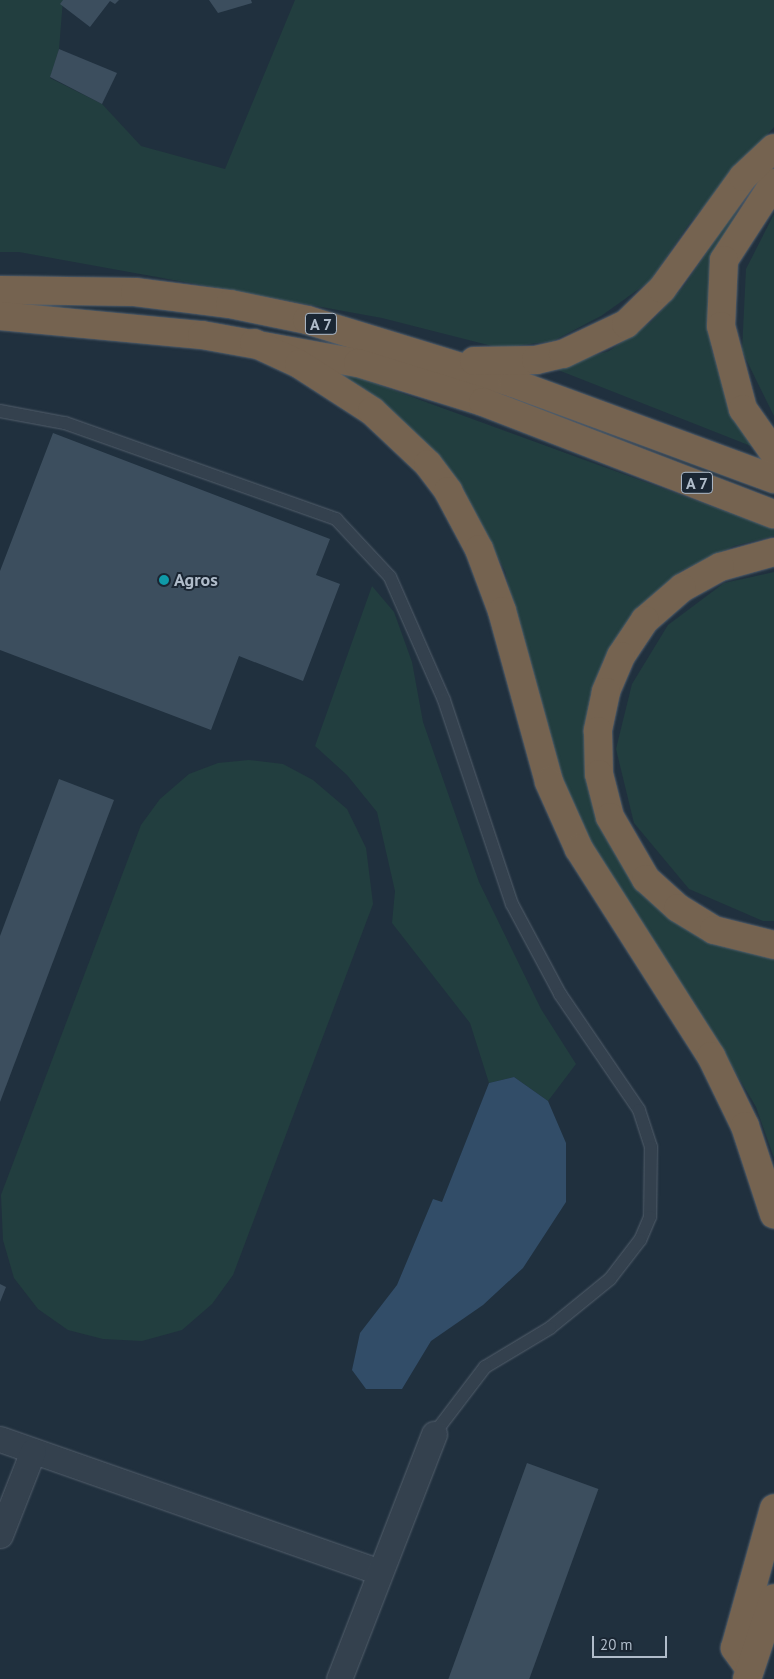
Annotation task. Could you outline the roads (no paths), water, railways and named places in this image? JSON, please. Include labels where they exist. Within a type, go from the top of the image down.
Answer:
[{"type":"highway","points":[[438,358],[536,360],[595,341],[626,324],[662,289],[743,177],[774,148]]},
{"type":"highway","points":[[774,183],[724,260],[720,326],[743,410],[774,454]]},
{"type":"highway","name":"A 7","points":[[0,290],[135,292],[230,304],[307,320],[438,358],[774,479]]},
{"type":"highway","name":"A 7","points":[[0,316],[128,326],[254,343],[366,366],[483,402],[774,514]]},
{"type":"highway","points":[[254,343],[299,364],[372,411],[428,464],[448,491],[479,548],[499,602],[549,782],[575,841],[711,1056],[745,1126],[774,1214]]},
{"type":"highway","points":[[774,552],[720,567],[682,588],[646,620],[621,656],[606,692],[598,731],[599,774],[610,817],[646,879],[678,908],[714,930],[774,945]]},
{"type":"highway","points":[[748,1674],[735,1648],[774,1508]]},
{"type":"highway","points":[[748,1674],[774,1598]]},
{"type":"street","points":[[339,1679],[434,1434]]},
{"type":"street","points":[[0,1439],[379,1572]]},
{"type":"street","points":[[0,1535],[33,1451]]},
{"type":"lane","points":[[0,411],[65,423],[336,519],[390,576],[444,700],[512,904],[560,994],[639,1110],[651,1146],[650,1218],[640,1240],[610,1279],[558,1322],[485,1367],[434,1434]]},
{"type":"water","points":[[514,1077],[548,1101],[566,1143],[566,1202],[523,1268],[483,1305],[431,1341],[402,1389],[366,1389],[352,1370],[360,1333],[397,1285],[433,1199],[442,1202],[489,1083]]},
{"type":"place","name":"Agros","points":[[164,580]]}]
